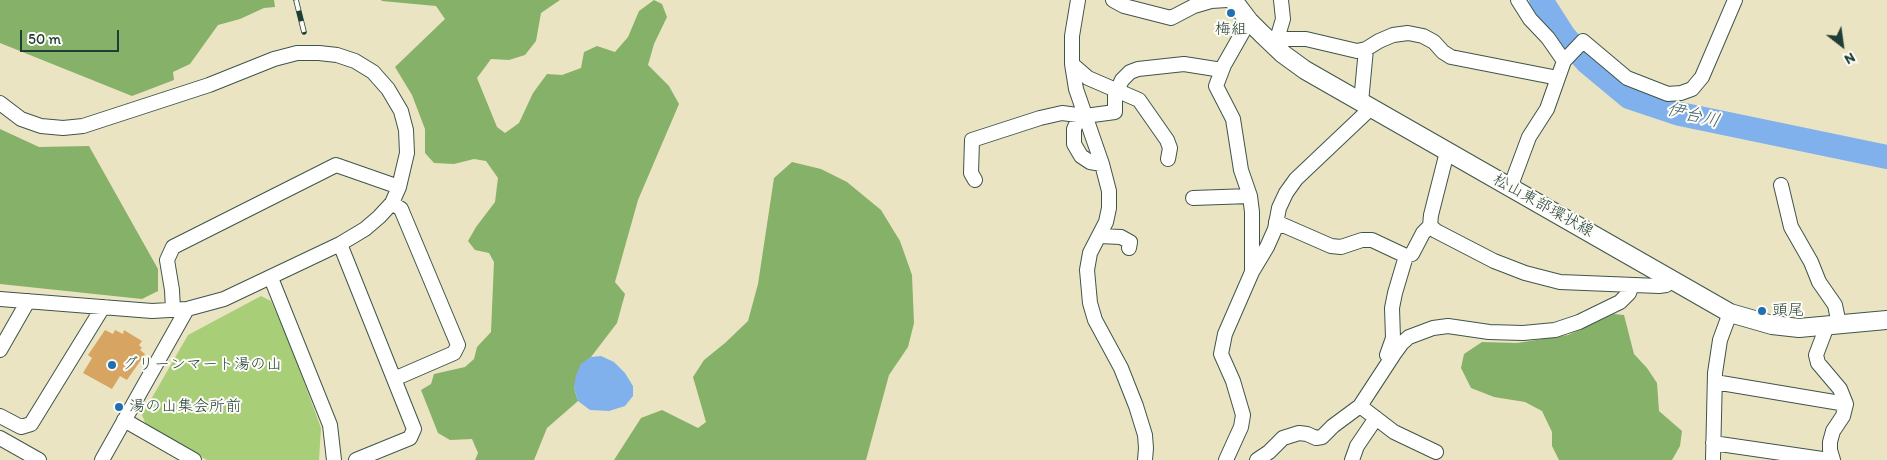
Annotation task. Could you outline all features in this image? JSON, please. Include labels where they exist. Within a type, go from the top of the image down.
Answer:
[{"type":"main road","name":"松山東部環状線","points":[[1233,0],[1249,21],[1305,70],[1730,313],[1772,325],[1799,328],[1887,320]]},
{"type":"street","points":[[1078,0],[1072,36],[1072,64],[1076,89],[1102,164],[1109,191],[1109,208],[1106,222],[1090,252],[1087,270],[1090,303],[1095,320],[1115,356],[1136,406],[1145,435],[1145,460]]},
{"type":"street","points":[[1113,0],[1124,6],[1171,18],[1194,6],[1211,1],[1227,0]]},
{"type":"street","points":[[1281,0],[1283,19],[1274,41],[1306,40],[1357,51],[1366,50],[1379,41],[1393,35],[1408,33],[1423,36],[1434,42],[1451,57],[1558,78]]},
{"type":"street","points":[[1518,0],[1530,18],[1566,59]]},
{"type":"street","points":[[1510,188],[1529,137],[1547,109],[1566,59],[1583,41],[1627,78],[1668,94],[1681,93],[1692,89],[1702,77],[1735,0]]},
{"type":"street","points":[[1249,21],[1222,70],[1216,86],[1233,119],[1241,170],[1250,196],[1252,212],[1252,272]]},
{"type":"street","points":[[1226,460],[1241,427],[1243,415],[1233,381],[1221,354],[1226,334],[1252,272],[1267,246],[1279,208],[1286,193],[1296,179],[1366,105],[1366,50]]},
{"type":"street","points":[[0,103],[21,119],[41,126],[63,128],[83,126],[209,85],[274,59],[297,53],[337,55],[355,61],[373,72],[388,89],[401,111],[406,130],[407,152],[400,187],[392,203],[365,229],[340,244],[224,299],[187,309],[152,311],[0,299]]},
{"type":"street","points":[[1072,64],[1088,78],[1139,100],[1167,140],[1170,148],[1168,159]]},
{"type":"street","points":[[975,180],[972,173],[972,140],[1040,118],[1062,114],[1085,116],[1115,112],[1115,95],[1122,80],[1130,72],[1138,69],[1184,64],[1222,70]]},
{"type":"street","points":[[1085,116],[1078,120],[1074,129],[1074,144],[1081,156],[1090,162],[1102,164]]},
{"type":"street","points":[[1276,222],[1331,246],[1372,240],[1406,256],[1412,254],[1423,233],[1430,226],[1446,152]]},
{"type":"street","points":[[173,310],[172,290],[166,260],[173,247],[336,165],[400,187]]},
{"type":"street","points":[[1781,184],[1791,227],[1811,262],[1819,282],[1835,305],[1833,325],[1816,355],[1818,363],[1840,389],[1846,404],[1843,416],[1833,432],[1830,442],[1830,450],[1834,460]]},
{"type":"street","points":[[1193,198],[1250,196]]},
{"type":"street","points":[[392,203],[401,209],[458,345],[454,353],[394,379]]},
{"type":"street","points":[[1430,226],[1436,231],[1478,252],[1525,273],[1560,282],[1666,286],[1674,280]]},
{"type":"street","points":[[1100,236],[1121,237],[1130,242],[1129,248]]},
{"type":"street","points":[[340,244],[414,429],[410,438],[356,460]]},
{"type":"street","points":[[1384,370],[1382,363],[1392,344],[1393,338],[1392,308],[1394,293],[1406,256]]},
{"type":"street","points":[[271,278],[330,425],[334,460]]},
{"type":"street","points":[[1259,460],[1283,438],[1299,433],[1316,438],[1322,437],[1360,406],[1402,343],[1409,337],[1420,332],[1448,326],[1489,332],[1523,333],[1555,330],[1579,322],[1620,302],[1629,293],[1632,285]]},
{"type":"street","points":[[0,350],[28,302]]},
{"type":"street","points":[[0,416],[21,427],[31,424],[102,307]]},
{"type":"street","points":[[102,460],[187,309]]},
{"type":"street","points":[[1714,460],[1714,382],[1720,340],[1730,313]]},
{"type":"street","points":[[1714,382],[1846,404]]},
{"type":"street","points":[[1360,406],[1394,432],[1436,452]]},
{"type":"street","points":[[1352,460],[1357,446],[1376,418]]},
{"type":"street","points":[[124,420],[194,460]]},
{"type":"street","points":[[0,438],[23,456],[39,460]]},
{"type":"street","points":[[1714,443],[1829,460]]},
{"type":"green space","points":[[0,0],[274,0],[275,7],[264,8],[240,19],[218,25],[190,64],[173,72],[174,80],[132,96],[0,43]]},
{"type":"green space","points":[[381,0],[560,0],[541,13],[536,41],[525,55],[509,60],[491,59],[477,78],[497,127],[505,133],[519,123],[533,93],[547,74],[562,75],[581,68],[584,52],[597,46],[615,52],[628,37],[639,11],[654,0],[662,4],[667,17],[654,44],[648,65],[669,86],[679,104],[638,200],[615,282],[625,294],[617,323],[591,357],[581,365],[574,388],[578,401],[547,428],[534,460],[475,460],[478,453],[472,439],[450,440],[438,433],[421,390],[431,384],[434,374],[465,367],[474,359],[477,347],[491,332],[494,262],[489,253],[475,250],[468,241],[495,202],[498,178],[486,161],[474,159],[454,164],[434,163],[425,153],[425,129],[412,95],[395,67],[445,19],[436,6]]},
{"type":"green space","points":[[0,129],[39,147],[89,146],[158,269],[158,291],[142,299],[0,284]]},
{"type":"green space","points":[[792,162],[821,169],[847,182],[881,210],[900,241],[912,275],[914,323],[908,347],[889,375],[866,460],[614,460],[641,418],[662,410],[698,428],[706,422],[693,377],[704,360],[748,321],[758,284],[774,178]]},
{"type":"green space","points":[[261,296],[271,301],[287,336],[321,428],[319,460],[207,460],[147,427],[142,415],[188,335]]},
{"type":"green space","points":[[1614,314],[1624,315],[1634,354],[1657,383],[1659,411],[1682,431],[1680,446],[1672,460],[1559,460],[1552,446],[1552,432],[1542,411],[1525,402],[1494,397],[1471,388],[1461,368],[1464,354],[1482,342],[1517,343],[1568,335]]},
{"type":"water","points":[[601,356],[614,362],[625,373],[633,386],[633,396],[625,406],[609,411],[590,410],[578,401],[574,388],[576,375],[581,364],[591,357]]},
{"type":"building","name":"グリーンマート湯の山","points":[[105,330],[113,334],[115,330],[123,334],[124,330],[142,341],[139,345],[142,348],[140,350],[145,354],[127,380],[120,376],[112,389],[83,373],[92,358],[88,355]]},
{"type":"waterway","name":"伊台川","points":[[1541,0],[1564,36],[1587,62],[1629,97],[1680,114],[1887,157]]},
{"type":"railway","points":[[296,0],[304,32]]},
{"type":"place","name":"梅組","points":[[1231,13]]},
{"type":"place","name":"頭尾","points":[[1762,311]]},
{"type":"place","name":"グリーンマート湯の山","points":[[112,365]]},
{"type":"place","name":"湯の山集会所前","points":[[119,407]]}]
